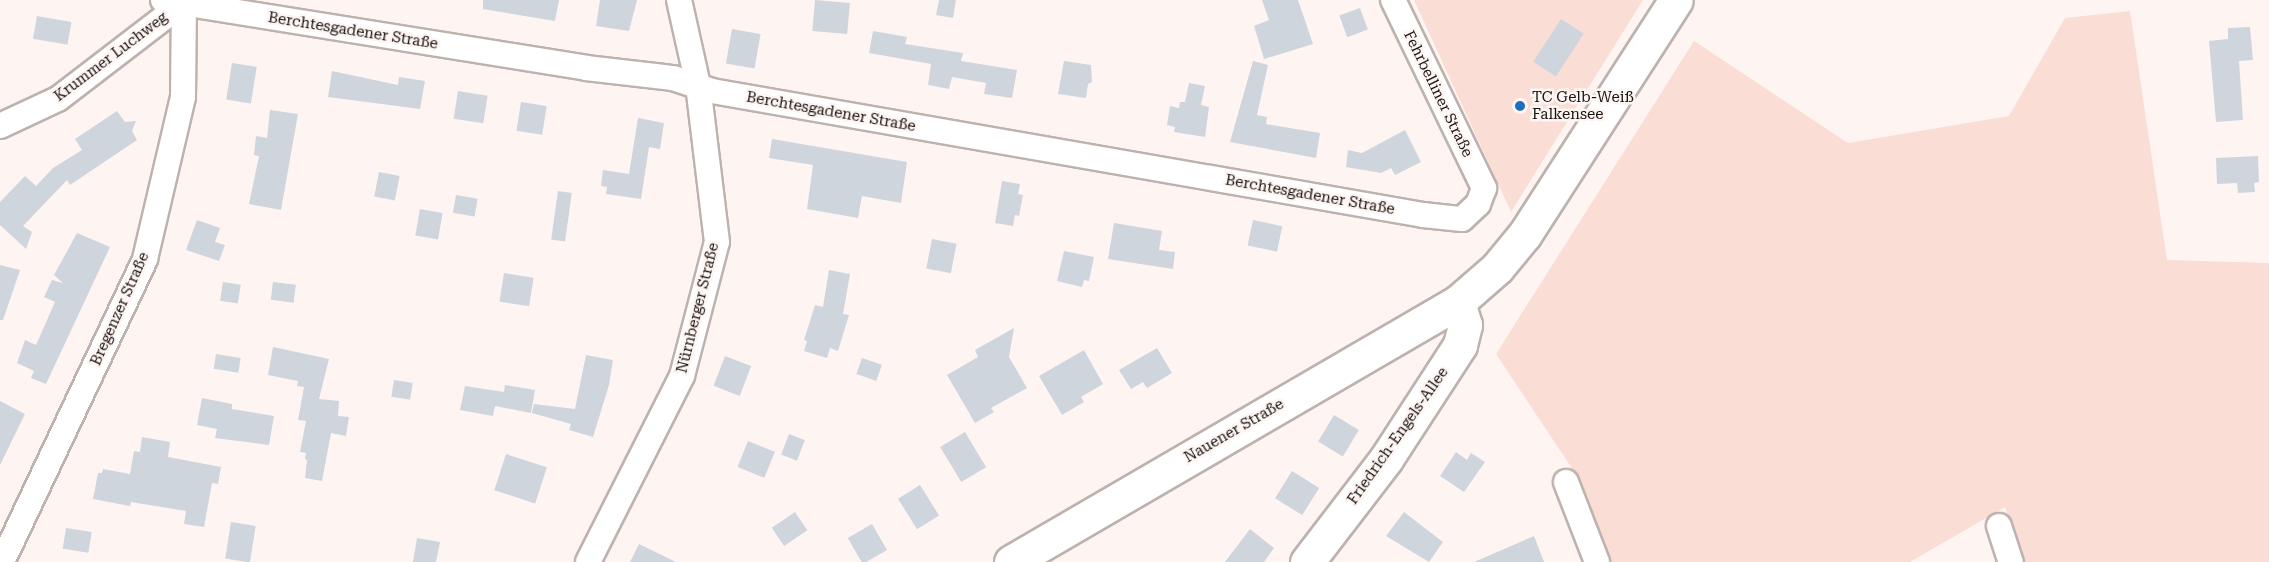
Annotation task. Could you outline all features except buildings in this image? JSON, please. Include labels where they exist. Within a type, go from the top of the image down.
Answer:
[{"type":"main road","name":"Nauener Straße","points":[[1011,562],[1458,302],[1497,268],[1525,234],[1676,0]]},
{"type":"main road","name":"Friedrich-Engels-Allee","points":[[1307,562],[1386,459],[1460,345],[1466,325],[1458,302]]},
{"type":"street","name":"Nürnberger Straße","points":[[588,562],[682,376],[717,242],[698,85],[679,0]]},
{"type":"street","name":"Fehrbelliner Straße","points":[[1393,0],[1484,188]]},
{"type":"street","name":"Berchtesgadener Straße","points":[[178,1],[575,67],[673,78],[712,91],[1423,215],[1462,219],[1478,204],[1484,188]]},
{"type":"street","name":"Krummer Luchweg","points":[[0,126],[58,99],[178,1]]},
{"type":"street","name":"Bregenzer Straße","points":[[2,562],[145,259],[183,97],[178,1]]},
{"type":"street","points":[[1566,482],[1597,562]]},
{"type":"street","points":[[1999,526],[2011,562]]},
{"type":"shaded area","name":"TC Gelb-Weiß Falkensee","points":[[1414,0],[1643,0],[1511,212]]},
{"type":"shaded area","points":[[2130,11],[2167,260],[2269,263],[2269,562],[2024,562],[2005,507],[1910,562],[1610,562],[1577,476],[1496,354],[1694,41],[1848,143],[2009,116],[2065,18]]},
{"type":"place","name":"TC Gelb-Weiß Falkensee","points":[[1520,106]]}]
